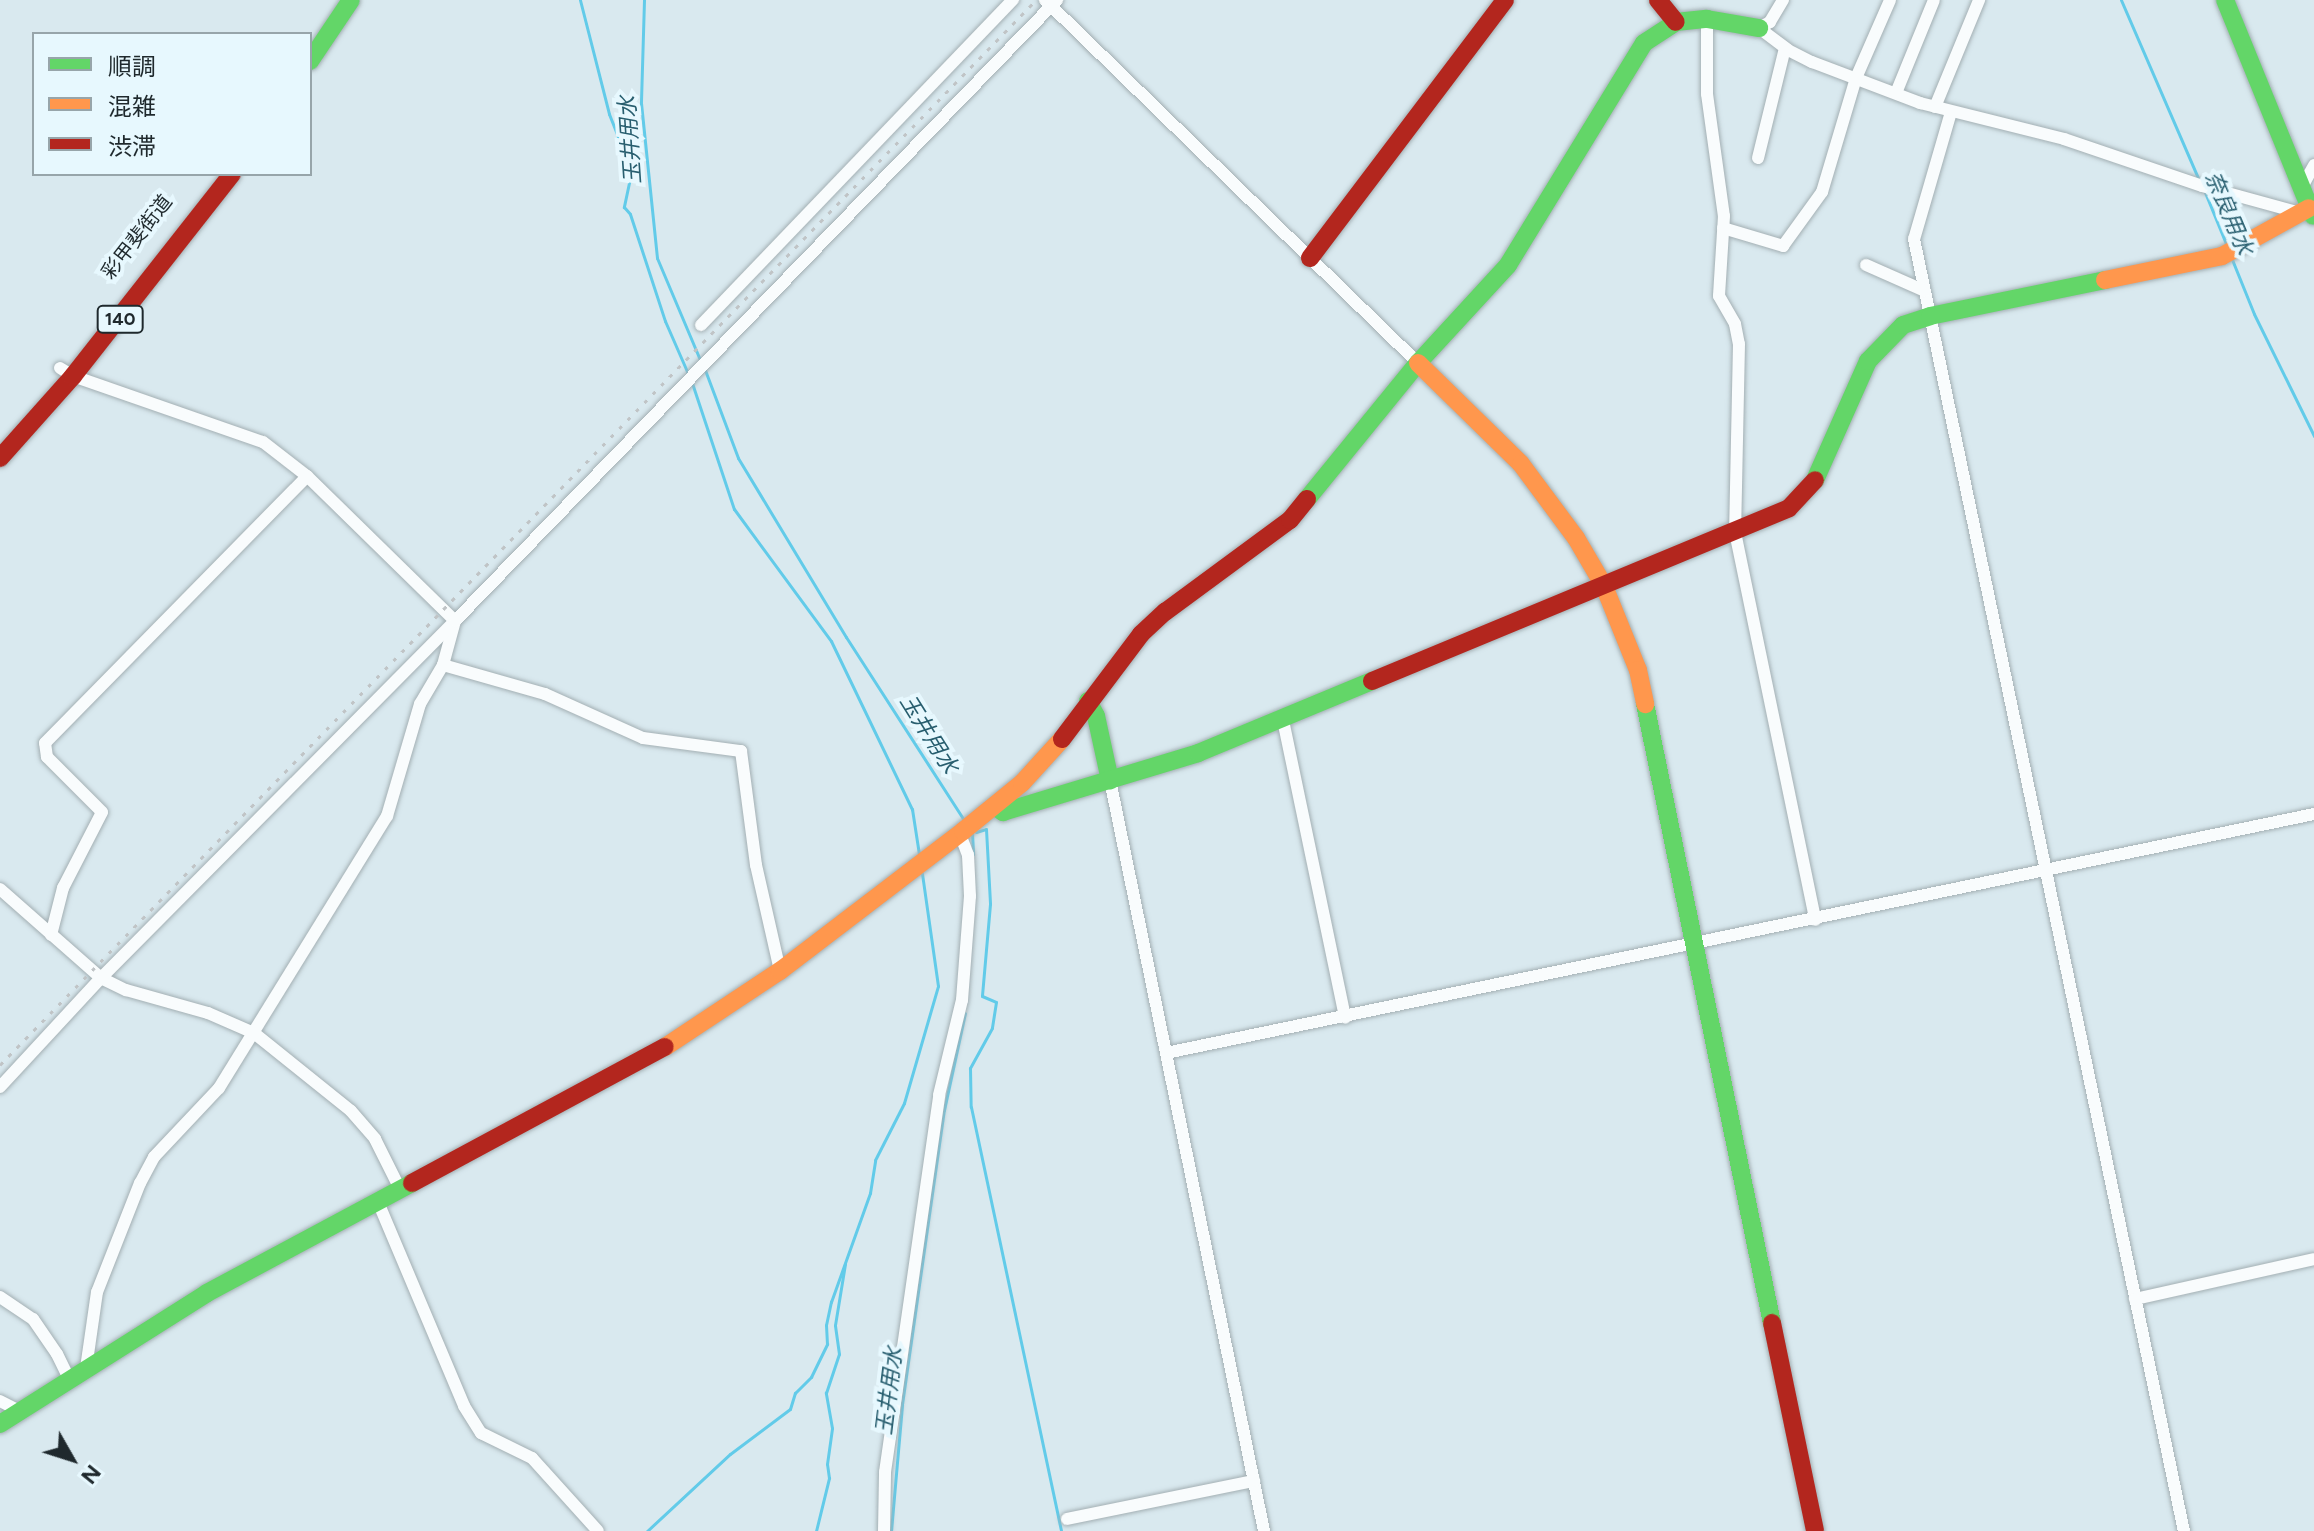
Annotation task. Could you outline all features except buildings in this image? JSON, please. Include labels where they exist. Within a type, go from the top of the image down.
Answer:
[{"type":"main road","points":[[312,34],[346,0]]},
{"type":"main road","points":[[312,58],[346,0]]},
{"type":"main road","points":[[1310,258],[1505,0]]},
{"type":"main road","points":[[1658,0],[1676,22]]},
{"type":"main road","points":[[994,806],[1003,812],[1110,780],[1283,720],[1789,508],[1803,497],[1823,470],[1868,361],[1884,341],[1903,325],[1930,316],[2229,252],[2310,211],[2225,0]]},
{"type":"main road","points":[[0,1424],[207,1293],[689,1034],[780,971],[994,806],[1050,754],[1141,634],[1165,612],[1290,520],[1418,363],[1508,265],[1644,43],[1676,22],[1707,19],[1759,28]]},
{"type":"main road","name":"彩甲斐街道","points":[[0,458],[213,176]]},
{"type":"main road","name":"彩甲斐街道","points":[[0,436],[67,372],[230,176]]},
{"type":"main road","points":[[1418,363],[1521,464],[1576,538],[1604,586],[1638,670],[1815,1531]]},
{"type":"main road","points":[[1088,701],[1096,716],[1110,780]]},
{"type":"street","points":[[701,325],[1013,0]]},
{"type":"street","points":[[1783,0],[1770,22],[1759,28],[1785,48],[1856,78],[1951,112],[2064,139],[2202,186],[2310,211]]},
{"type":"street","points":[[1723,228],[1783,246],[1822,192],[1856,78],[1890,0]]},
{"type":"street","points":[[1896,93],[1934,0]]},
{"type":"street","points":[[1935,107],[1979,0]]},
{"type":"street","points":[[0,1087],[101,978],[455,621],[1051,2],[1418,363]]},
{"type":"street","points":[[1707,19],[1707,94],[1723,228],[1719,296],[1735,324],[1739,344],[1735,532],[1815,920]]},
{"type":"street","points":[[1758,158],[1785,48]]},
{"type":"street","points":[[1951,112],[1914,239],[2184,1531]]},
{"type":"street","points":[[2302,187],[2314,165]]},
{"type":"street","points":[[1866,265],[1925,291]]},
{"type":"street","points":[[67,372],[263,442],[307,476],[455,621]]},
{"type":"street","points":[[51,935],[63,888],[102,812],[47,757],[45,743],[307,476]]},
{"type":"street","points":[[86,1368],[97,1292],[140,1183],[154,1157],[219,1088],[387,816],[420,704],[443,665],[455,621]]},
{"type":"street","points":[[443,665],[545,694],[643,738],[741,751],[756,865],[780,971]]},
{"type":"street","points":[[1283,720],[1345,1018]]},
{"type":"street","points":[[1110,780],[1264,1531]]},
{"type":"street","points":[[1166,1053],[2314,814]]},
{"type":"street","points":[[884,1531],[885,1472],[939,1095],[962,1000],[970,896],[966,828]]},
{"type":"street","points":[[0,889],[101,978],[126,990],[208,1013],[254,1033],[351,1111],[375,1139],[400,1189]]},
{"type":"street","points":[[378,1202],[464,1406],[481,1433],[532,1458],[598,1531]]},
{"type":"street","points":[[2135,1299],[2314,1259]]},
{"type":"street","points":[[0,1297],[33,1319],[57,1354],[69,1379]]},
{"type":"street","points":[[0,1401],[20,1411]]},
{"type":"street","points":[[1067,1519],[1254,1481]]},
{"type":"waterway","points":[[580,0],[609,114],[626,157],[630,178],[624,207],[630,214],[665,321],[689,376]]},
{"type":"waterway","name":"玉井用水","points":[[644,0],[641,103],[657,258],[700,360]]},
{"type":"waterway","name":"奈良用水","points":[[2121,0],[2199,180]]},
{"type":"waterway","name":"奈良用水","points":[[2204,190],[2227,246]]},
{"type":"waterway","name":"奈良用水","points":[[2231,257],[2254,314],[2314,436]]},
{"type":"waterway","name":"玉井用水","points":[[705,370],[738,458],[846,637],[964,820]]},
{"type":"waterway","points":[[692,383],[734,509],[831,641],[912,809],[919,854]]},
{"type":"waterway","points":[[976,832],[986,829],[990,904],[982,996],[996,1002],[992,1028],[970,1068],[971,1107],[1061,1531]]},
{"type":"waterway","name":"玉井用水","points":[[972,833],[973,854]]},
{"type":"waterway","points":[[647,1531],[730,1454],[790,1409],[795,1393],[811,1377],[827,1344],[826,1325],[831,1302],[870,1193],[875,1160],[904,1103],[938,986],[922,873]]},
{"type":"waterway","name":"玉井用水","points":[[891,1531],[902,1404],[944,1110],[965,1013]]},
{"type":"waterway","points":[[816,1531],[829,1478],[827,1464],[832,1428],[826,1393],[839,1354],[835,1325],[845,1264]]},
{"type":"railway","points":[[0,1065],[1036,0]]},
{"type":"traffic: fast","points":[[312,58],[351,0]]},
{"type":"traffic: fast","points":[[2225,0],[2313,216]]},
{"type":"traffic: fast","points":[[1307,499],[1418,363],[1508,265],[1644,43],[1676,22],[1707,19],[1759,28]]},
{"type":"traffic: fast","points":[[1815,480],[1868,361],[1903,325],[1930,316],[2105,280]]},
{"type":"traffic: fast","points":[[994,806],[1003,812],[1198,753],[1372,681]]},
{"type":"traffic: fast","points":[[1088,701],[1096,716],[1110,780]]},
{"type":"traffic: fast","points":[[1645,704],[1772,1323]]},
{"type":"traffic: fast","points":[[0,1424],[207,1293],[412,1183]]},
{"type":"traffic: slow","points":[[2105,280],[2222,256],[2309,208]]},
{"type":"traffic: slow","points":[[1418,363],[1521,464],[1576,538],[1604,586],[1638,670],[1645,704]]},
{"type":"traffic: slow","points":[[665,1047],[780,971],[963,831],[1022,783],[1062,739]]},
{"type":"traffic: jam","points":[[1310,258],[1505,0]]},
{"type":"traffic: jam","points":[[1658,0],[1676,22]]},
{"type":"traffic: jam","points":[[0,458],[73,376],[230,176]]},
{"type":"traffic: jam","points":[[1372,681],[1789,508],[1815,480]]},
{"type":"traffic: jam","points":[[1062,739],[1141,634],[1165,612],[1290,520],[1307,499]]},
{"type":"traffic: jam","points":[[412,1183],[665,1047]]},
{"type":"traffic: jam","points":[[1772,1323],[1815,1531]]}]
